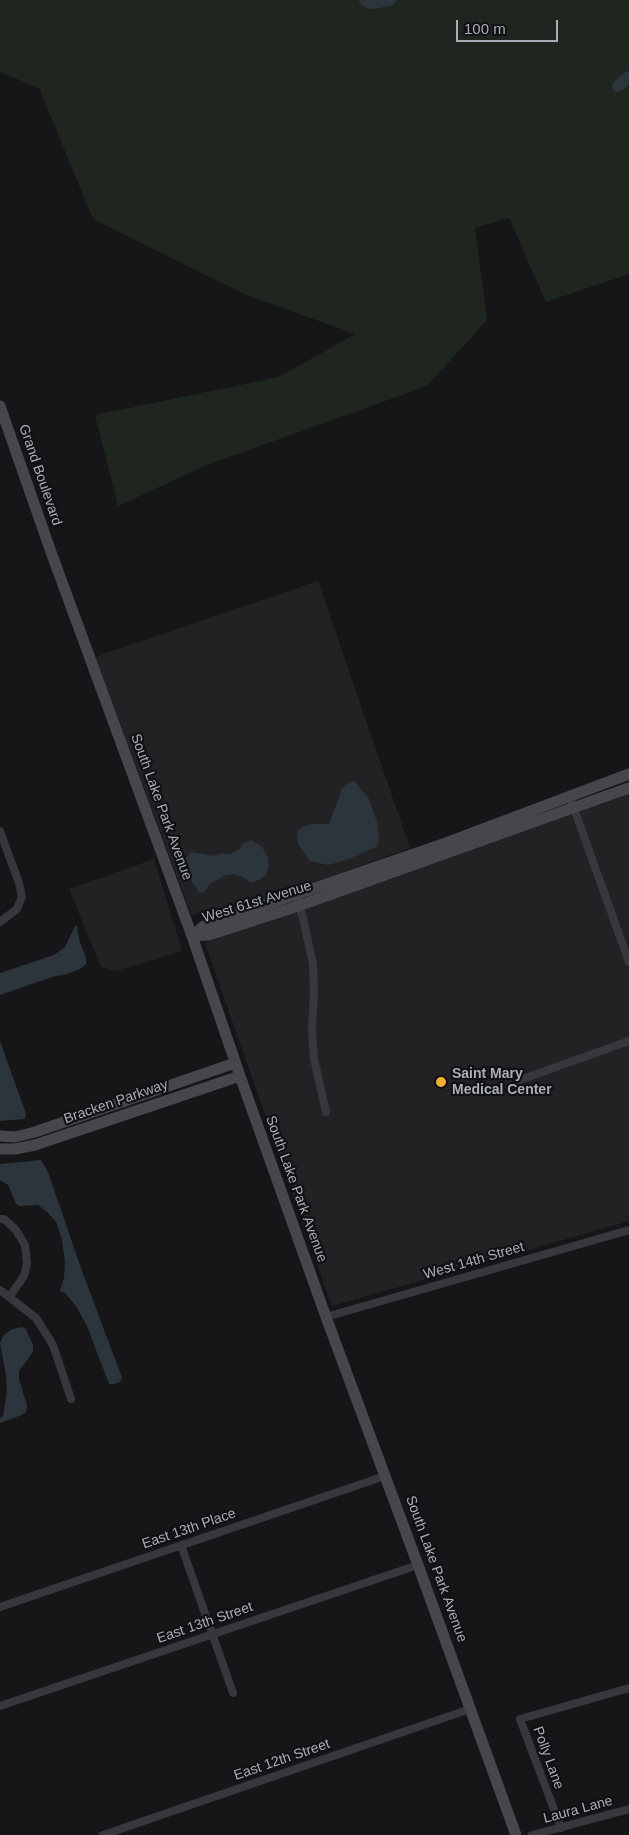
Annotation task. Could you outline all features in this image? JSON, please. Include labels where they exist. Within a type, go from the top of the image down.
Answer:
[{"type":"main road","name":"Grand Boulevard","points":[[0,406],[51,552]]},
{"type":"main road","name":"South Lake Park Avenue","points":[[51,552],[192,936],[235,1063],[326,1317],[516,1835]]},
{"type":"main road","name":"West 61st Avenue","points":[[192,936],[204,926],[446,843],[629,774]]},
{"type":"main road","name":"West 61st Avenue","points":[[192,936],[209,935],[298,906],[629,788]]},
{"type":"main road","name":"Bracken Parkway","points":[[0,1136],[15,1137],[34,1132],[235,1063]]},
{"type":"main road","name":"Bracken Parkway","points":[[0,1149],[15,1149],[35,1145],[240,1076]]},
{"type":"street","points":[[570,796],[629,962]]},
{"type":"street","points":[[0,831],[19,883],[22,897],[17,910],[0,922]]},
{"type":"street","points":[[294,894],[303,918],[313,964],[312,1028],[314,1059],[326,1112]]},
{"type":"street","points":[[517,1082],[629,1040]]},
{"type":"street","points":[[132,1099],[136,1111]]},
{"type":"street","points":[[0,1219],[4,1219],[16,1230],[25,1245],[27,1263],[24,1276],[10,1296]]},
{"type":"street","name":"West 14th Street","points":[[326,1317],[629,1230]]},
{"type":"street","points":[[0,1290],[36,1318],[52,1345],[72,1399]]},
{"type":"street","name":"East 13th Place","points":[[0,1607],[385,1476]]},
{"type":"street","points":[[180,1545],[233,1693]]},
{"type":"street","name":"East 13th Street","points":[[0,1706],[418,1565]]},
{"type":"street","name":"Polly Lane","points":[[561,1828],[520,1719],[629,1688]]},
{"type":"street","name":"East 12th Street","points":[[103,1835],[470,1709]]},
{"type":"street","name":"Laura Lane","points":[[532,1835],[629,1810]]},
{"type":"shaded area","points":[[0,0],[629,0],[629,274],[546,302],[509,218],[475,228],[487,320],[427,386],[207,465],[118,506],[95,415],[279,377],[355,334],[244,294],[93,219],[39,88],[0,72]]},
{"type":"shaded area","points":[[318,581],[410,848],[207,921],[204,911],[192,916],[95,657]]},
{"type":"shaded area","points":[[354,781],[369,799],[377,822],[379,841],[376,847],[347,860],[328,865],[310,861],[298,844],[297,831],[302,827],[312,824],[329,824],[342,789],[348,783]]},
{"type":"shaded area","name":"Saint Mary Medical Center","points":[[629,784],[629,1221],[332,1306],[205,943]]},
{"type":"shaded area","points":[[252,840],[262,847],[268,857],[269,867],[266,875],[251,883],[235,874],[226,875],[210,884],[203,893],[199,892],[187,874],[186,858],[191,852],[214,856],[221,853],[228,855],[240,849],[243,843]]},
{"type":"shaded area","points":[[154,859],[182,951],[116,971],[101,967],[69,889]]},
{"type":"shaded area","points":[[75,926],[77,926],[86,964],[80,969],[67,974],[52,977],[0,995],[0,973],[54,955],[65,947]]},
{"type":"shaded area","points":[[0,1041],[26,1114],[25,1119],[0,1121]]},
{"type":"shaded area","points":[[41,1160],[48,1172],[122,1378],[120,1382],[115,1384],[109,1384],[87,1326],[76,1306],[65,1293],[60,1291],[64,1278],[65,1262],[62,1240],[56,1222],[38,1205],[19,1206],[16,1204],[8,1185],[0,1180],[0,1164]]},
{"type":"shaded area","points":[[22,1327],[26,1329],[33,1345],[33,1352],[19,1371],[19,1379],[27,1405],[26,1412],[0,1423],[7,1391],[0,1343],[3,1336],[12,1329]]},
{"type":"waterway","points":[[365,0],[370,3],[390,0]]},
{"type":"waterway","points":[[618,86],[629,77]]},
{"type":"place","name":"Saint Mary Medical Center","points":[[441,1082]]}]
